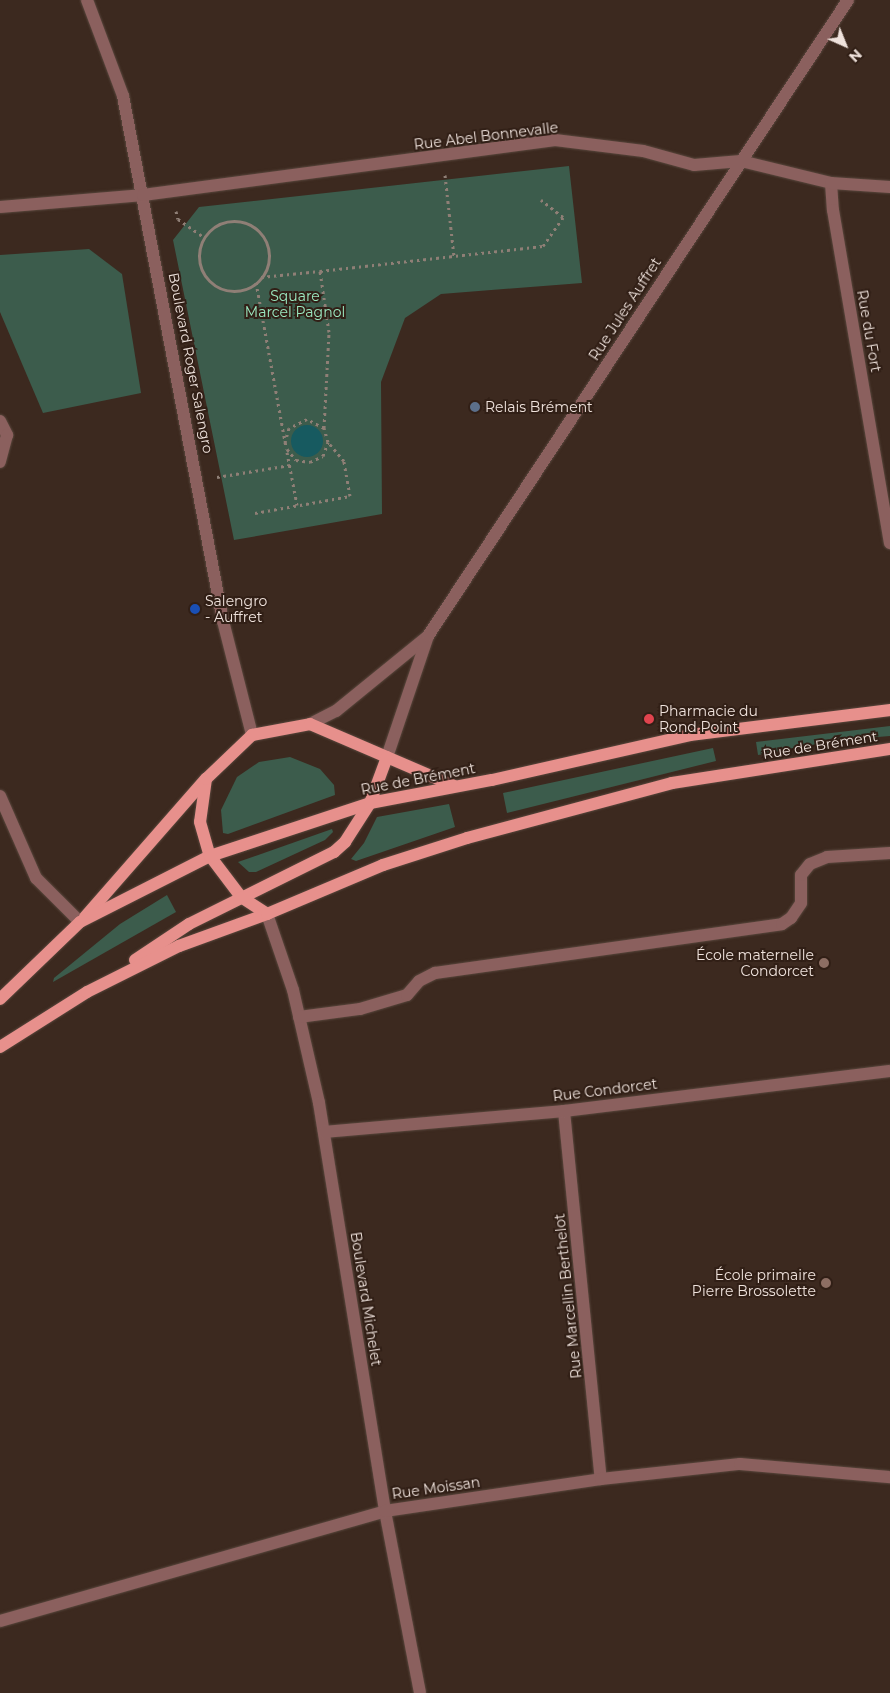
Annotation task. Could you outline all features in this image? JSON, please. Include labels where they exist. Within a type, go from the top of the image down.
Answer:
[{"type":"main road","name":"Rue de Brément","points":[[0,998],[80,922],[210,856],[370,803],[690,735],[890,710]]},
{"type":"main road","points":[[80,922],[206,779],[252,736],[310,724],[454,786]]},
{"type":"main road","name":"Rue de Brément","points":[[0,1047],[87,992],[197,938],[267,914],[383,865],[468,838],[672,783],[890,749]]},
{"type":"main road","points":[[87,992],[188,924],[334,852],[345,842],[370,803],[387,757]]},
{"type":"main road","points":[[206,779],[200,822],[210,856],[241,897],[267,914]]},
{"type":"street","name":"Boulevard Roger Salengro","points":[[87,0],[123,96],[198,480],[223,621],[252,736]]},
{"type":"street","name":"Rue Jules Auffret","points":[[387,757],[428,636],[848,0]]},
{"type":"street","name":"Rue Abel Bonnevalle","points":[[0,207],[143,195],[555,140],[643,151],[694,165],[741,160],[831,183],[890,187]]},
{"type":"street","name":"Rue du Fort","points":[[831,183],[833,210],[890,543]]},
{"type":"street","points":[[0,421],[7,435],[0,462]]},
{"type":"street","name":"Rue Jules Auffret","points":[[310,724],[336,711],[428,636]]},
{"type":"street","points":[[0,796],[36,878],[80,922]]},
{"type":"street","points":[[299,1017],[360,1009],[407,995],[419,981],[435,973],[782,924],[791,918],[801,903],[801,875],[810,864],[827,857],[890,853]]},
{"type":"street","name":"Boulevard Michelet","points":[[267,914],[281,950],[299,1017],[324,1132],[385,1511],[420,1693]]},
{"type":"street","name":"Rue Condorcet","points":[[324,1132],[564,1111],[890,1071]]},
{"type":"street","name":"Rue Marcellin Berthelot","points":[[564,1111],[601,1479]]},
{"type":"street","name":"Rue Moissan","points":[[0,1622],[385,1511],[601,1479],[740,1464],[890,1477]]},
{"type":"path","points":[[442,155],[454,256]]},
{"type":"path","points":[[171,191],[178,219],[205,238]]},
{"type":"path","points":[[261,277],[543,246],[563,217],[541,200]]},
{"type":"path","points":[[227,222],[249,225],[261,236],[268,250],[268,260],[261,277],[256,282],[238,291],[226,290],[211,282],[201,268],[199,256],[205,238],[216,226],[227,222]]},
{"type":"path","points":[[255,513],[350,496],[344,461],[328,442],[324,428],[329,332],[320,271]]},
{"type":"path","points":[[256,282],[298,505]]},
{"type":"path","points":[[285,442],[289,428],[300,420],[314,421],[324,428]]},
{"type":"path","points":[[287,449],[296,460],[310,462],[323,456],[328,442]]},
{"type":"path","points":[[198,480],[290,464]]},
{"type":"green space","name":"Square Marcel Pagnol","points":[[569,166],[582,283],[441,294],[405,318],[381,382],[382,514],[234,540],[173,240],[199,207]]},
{"type":"green space","points":[[89,249],[122,274],[141,393],[43,413],[0,312],[0,255]]},
{"type":"green space","points":[[890,726],[890,736],[841,740],[758,755],[756,742]]},
{"type":"green space","points":[[713,748],[716,761],[507,813],[503,793]]},
{"type":"green space","points":[[290,757],[320,769],[334,785],[335,795],[228,834],[223,833],[221,810],[237,777],[259,762]]},
{"type":"green space","points":[[449,804],[455,827],[356,861],[351,859],[364,843],[377,817]]},
{"type":"green space","points":[[332,829],[333,832],[325,840],[256,872],[249,872],[238,862]]},
{"type":"green space","points":[[167,895],[176,912],[53,982],[54,978],[120,924]]},
{"type":"water","points":[[307,425],[313,426],[318,430],[322,435],[322,447],[318,452],[313,456],[307,457],[301,456],[296,452],[292,447],[291,441],[292,435],[296,430],[301,426]]},
{"type":"place","name":"Relais Brément","points":[[475,407]]},
{"type":"place","name":"Salengro - Auffret","points":[[195,609]]},
{"type":"place","name":"Pharmacie du Rond Point","points":[[649,719]]},
{"type":"place","name":"École maternelle Condorcet","points":[[824,963]]},
{"type":"place","name":"École primaire Pierre Brossolette","points":[[826,1283]]}]
